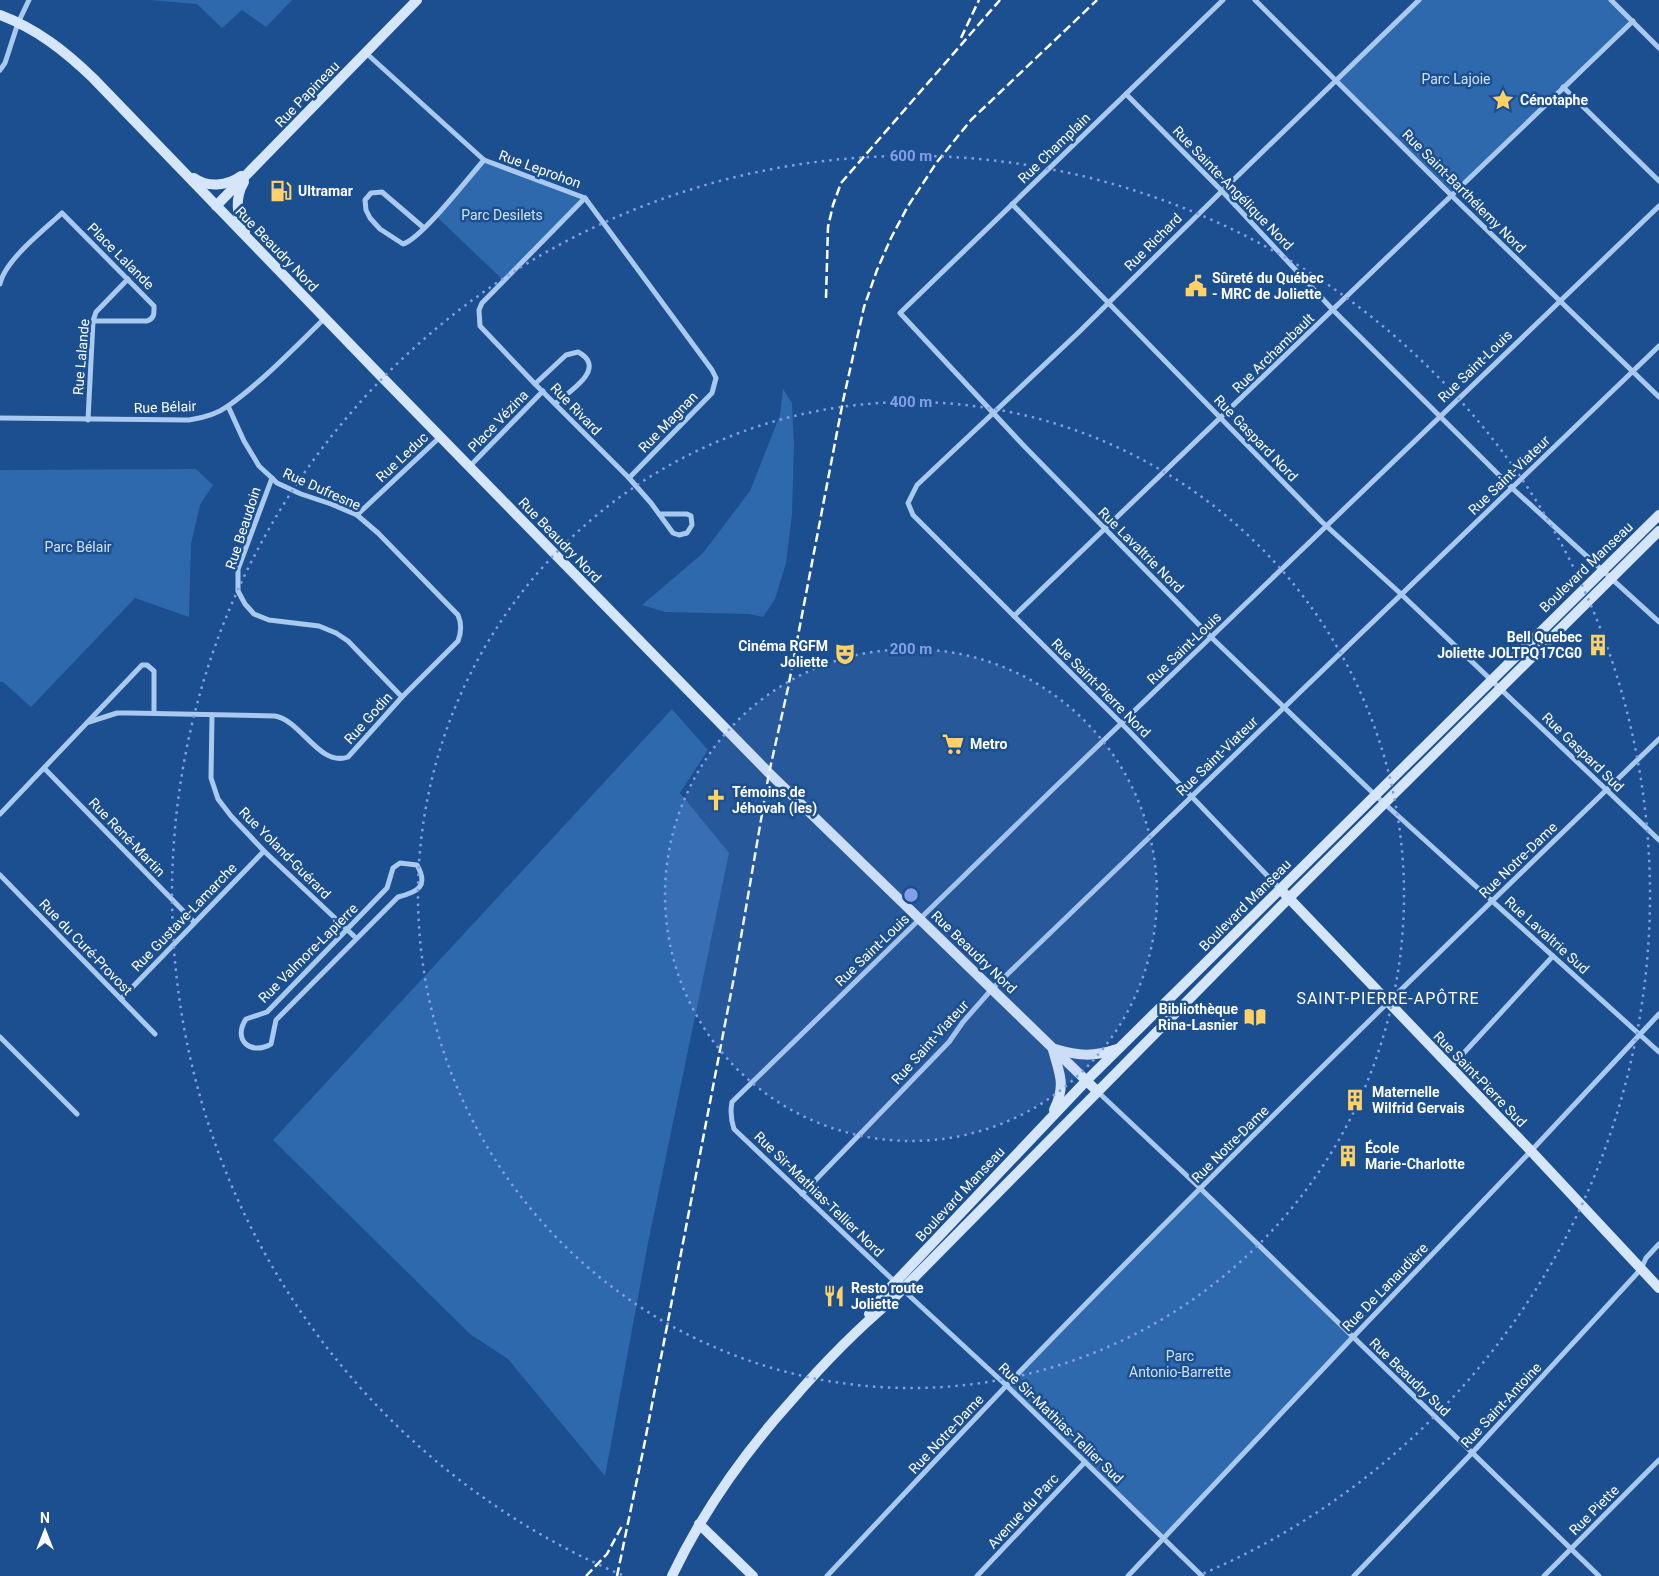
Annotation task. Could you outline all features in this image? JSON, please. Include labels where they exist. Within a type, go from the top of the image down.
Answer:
[{"type":"main road","name":"Rue Papineau","points":[[216,206],[417,0]]},
{"type":"main road","name":"Rue Beaudry Nord","points":[[0,15],[45,37],[70,56],[769,773],[1097,1091]]},
{"type":"main road","points":[[174,163],[186,174],[205,184],[234,182],[254,167]]},
{"type":"main road","points":[[250,242],[240,224],[237,208],[238,196],[242,185],[254,167]]},
{"type":"main road","name":"Boulevard Manseau","points":[[899,1286],[1086,1080],[1659,515]]},
{"type":"main road","name":"Boulevard Manseau","points":[[672,1576],[699,1524],[743,1457],[819,1368],[862,1325],[881,1297],[899,1286],[1097,1091],[1610,578],[1659,532]]},
{"type":"main road","name":"Rue Saint-Pierre Sud","points":[[1280,889],[1659,1288]]},
{"type":"main road","points":[[1052,1048],[1078,1056],[1086,1056],[1102,1054],[1120,1048]]},
{"type":"main road","points":[[1048,1122],[1060,1097],[1062,1086],[1052,1048]]},
{"type":"main road","points":[[699,1524],[753,1576]]},
{"type":"street","points":[[0,70],[5,63],[18,23],[29,0]]},
{"type":"street","name":"Rue Champlain","points":[[900,313],[1223,0]]},
{"type":"street","name":"Rue Saint-Barthélemy Nord","points":[[1255,0],[1451,195],[1659,397]]},
{"type":"street","name":"Rue Richard","points":[[908,503],[917,485],[994,414],[1419,0]]},
{"type":"street","points":[[1612,0],[1659,48]]},
{"type":"street","name":"Rue Archambault","points":[[1014,616],[1633,21]]},
{"type":"street","name":"Rue Leprohon","points":[[366,53],[484,160],[585,198],[716,378]]},
{"type":"street","points":[[1564,87],[1659,181]]},
{"type":"street","name":"Rue Sainte-Angélique Nord","points":[[1126,94],[1222,191],[1333,310],[1512,488],[1659,622]]},
{"type":"street","points":[[424,228],[382,192],[371,193],[365,200],[366,210],[370,218],[380,229],[403,244],[409,243],[424,228],[484,160]]},
{"type":"street","name":"Rue Rivard","points":[[585,198],[482,304],[478,310],[480,326],[629,478],[674,533],[678,535],[687,534],[692,525],[691,516],[687,514],[659,514]]},
{"type":"street","name":"Rue Gaspard Nord","points":[[1012,204],[1325,526],[1401,594],[1492,680]]},
{"type":"street","name":"Rue Saint-Louis","points":[[730,1110],[732,1102],[742,1091],[1325,526],[1659,206]]},
{"type":"street","name":"Place Lalande","points":[[0,284],[7,267],[16,256],[62,213],[154,306],[154,314],[151,320],[93,321]]},
{"type":"street","name":"Rue Lalande","points":[[88,420],[93,321],[96,312],[128,279]]},
{"type":"street","name":"Rue Lavaltrie Nord","points":[[900,313],[1105,530],[1211,637],[1376,795]]},
{"type":"street","name":"Rue Bélair","points":[[0,418],[189,420],[202,418],[228,406],[268,372],[324,318]]},
{"type":"street","name":"Rue Saint-Viateur","points":[[802,1194],[949,1042],[963,1022],[992,989],[1659,346]]},
{"type":"street","name":"Place Vézina","points":[[535,384],[566,355],[578,352],[584,356],[590,365],[589,371],[584,379],[556,403]]},
{"type":"street","name":"Rue Magnan","points":[[629,478],[712,393],[716,378]]},
{"type":"street","name":"Place Vézina","points":[[469,467],[544,391]]},
{"type":"street","name":"Rue Dufresne","points":[[228,406],[244,441],[259,466],[277,483],[357,515],[395,550],[458,615],[461,626]]},
{"type":"street","name":"Rue Leduc","points":[[357,515],[440,437]]},
{"type":"street","name":"Rue Beaudoin","points":[[272,478],[238,569],[238,591],[245,604],[254,614],[269,620],[319,626],[336,633],[348,641],[402,697]]},
{"type":"street","name":"Rue Saint-Pierre Nord","points":[[908,503],[913,515],[1121,724],[1280,889]]},
{"type":"street","name":"Rue Godin","points":[[89,722],[117,713],[275,716],[284,718],[331,758],[341,759],[348,757],[402,697],[458,641],[461,634],[461,626]]},
{"type":"street","name":"Rue Godin","points":[[0,814],[142,665],[147,665],[154,671],[154,713]]},
{"type":"street","name":"Rue Gaspard Sud","points":[[1492,680],[1659,840]]},
{"type":"street","name":"Rue Yoland-Guérard","points":[[212,715],[211,778],[218,799],[231,816],[264,851],[356,938]]},
{"type":"street","name":"Rue Notre-Dame","points":[[827,1576],[1007,1386],[1201,1188],[1387,1003],[1659,739]]},
{"type":"street","name":"Rue René-Martin","points":[[44,768],[194,922]]},
{"type":"street","name":"Rue Lavaltrie Sud","points":[[1376,795],[1659,1052]]},
{"type":"street","name":"Rue Gustave-Lamarche","points":[[121,999],[264,851]]},
{"type":"street","name":"Rue Valmore-Lapierre","points":[[400,863],[417,865],[423,881],[419,888],[415,892],[398,896],[356,938],[276,1020],[271,1044],[259,1048],[245,1044],[241,1038],[241,1029],[246,1019],[267,1012],[347,930],[387,888],[393,868],[400,863]]},
{"type":"street","name":"Rue du Curé-Provost","points":[[0,875],[155,1034]]},
{"type":"street","points":[[1450,1068],[1553,956]]},
{"type":"street","name":"Rue De Lanaudière","points":[[1128,1576],[1353,1337],[1531,1152],[1659,1014]]},
{"type":"street","points":[[0,1037],[77,1114]]},
{"type":"street","name":"Rue Beaudry Sud","points":[[1097,1091],[1201,1188],[1599,1576]]},
{"type":"street","name":"Rue Sir-Mathias-Tellier Nord","points":[[730,1110],[734,1129],[899,1286]]},
{"type":"street","name":"Rue Saint-Antoine","points":[[1354,1576],[1472,1453],[1640,1269],[1646,1258],[1659,1244]]},
{"type":"street","name":"Rue Sir-Mathias-Tellier Sud","points":[[899,1286],[1007,1386],[1202,1576]]},
{"type":"street","name":"Rue Piette","points":[[1544,1576],[1659,1460]]},
{"type":"street","name":"Avenue du Parc","points":[[977,1576],[1084,1462]]},
{"type":"green space","points":[[150,0],[292,0],[266,27],[242,10],[222,28],[197,4]]},
{"type":"green space","name":"Parc Lajoie","points":[[1419,0],[1611,0],[1633,21],[1566,90],[1451,195],[1336,80]]},
{"type":"green space","name":"Parc Desilets","points":[[484,160],[585,198],[504,281],[436,216]]},
{"type":"green space","points":[[783,389],[792,403],[794,445],[792,514],[786,563],[775,599],[763,617],[749,614],[665,612],[642,605],[703,553],[750,491],[780,415]]},
{"type":"green space","name":"Parc Bélair","points":[[196,469],[213,485],[200,505],[191,544],[189,617],[135,598],[31,707],[3,682],[0,682],[0,470]]},
{"type":"green space","points":[[672,709],[708,750],[680,793],[729,853],[648,1243],[605,1476],[508,1359],[470,1334],[273,1140]]},
{"type":"green space","name":"Parc Antonio-Barrette","points":[[1201,1189],[1353,1337],[1164,1539],[1007,1386]]},
{"type":"railway","points":[[961,38],[979,0]]},
{"type":"railway","points":[[826,298],[828,227],[841,183],[1000,0]]},
{"type":"railway","points":[[617,1576],[644,1446],[735,972],[769,773],[788,688],[843,401],[864,307],[891,238],[908,206],[937,162],[971,120],[1097,0]]},
{"type":"railway","points":[[586,1576],[607,1554],[623,1524]]},
{"type":"place","name":"Cénotaphe","points":[[1503,100]]},
{"type":"place","name":"Ultramar","points":[[281,191]]},
{"type":"place","name":"Sûreté du Québec - MRC de Joliette","points":[[1196,286]]},
{"type":"place","name":"Bell Quebec Joliette JOLTPQ17CG0","points":[[1598,645]]},
{"type":"place","name":"Cinéma RGFM Joliette","points":[[845,654]]},
{"type":"place","name":"Metro","points":[[953,744]]},
{"type":"place","name":"Témoins de Jéhovah (les)","points":[[716,800]]},
{"type":"place","name":"Bibliothèque Rina-Lasnier","points":[[1255,1017]]},
{"type":"place","name":"Maternelle Wilfrid Gervais","points":[[1355,1100]]},
{"type":"place","name":"École Marie-Charlotte","points":[[1348,1156]]},
{"type":"place","name":"Resto route Joliette","points":[[834,1296]]},
{"type":"district","name":"SAINT-PIERRE-APÔTRE","points":[[1388,998]]}]
